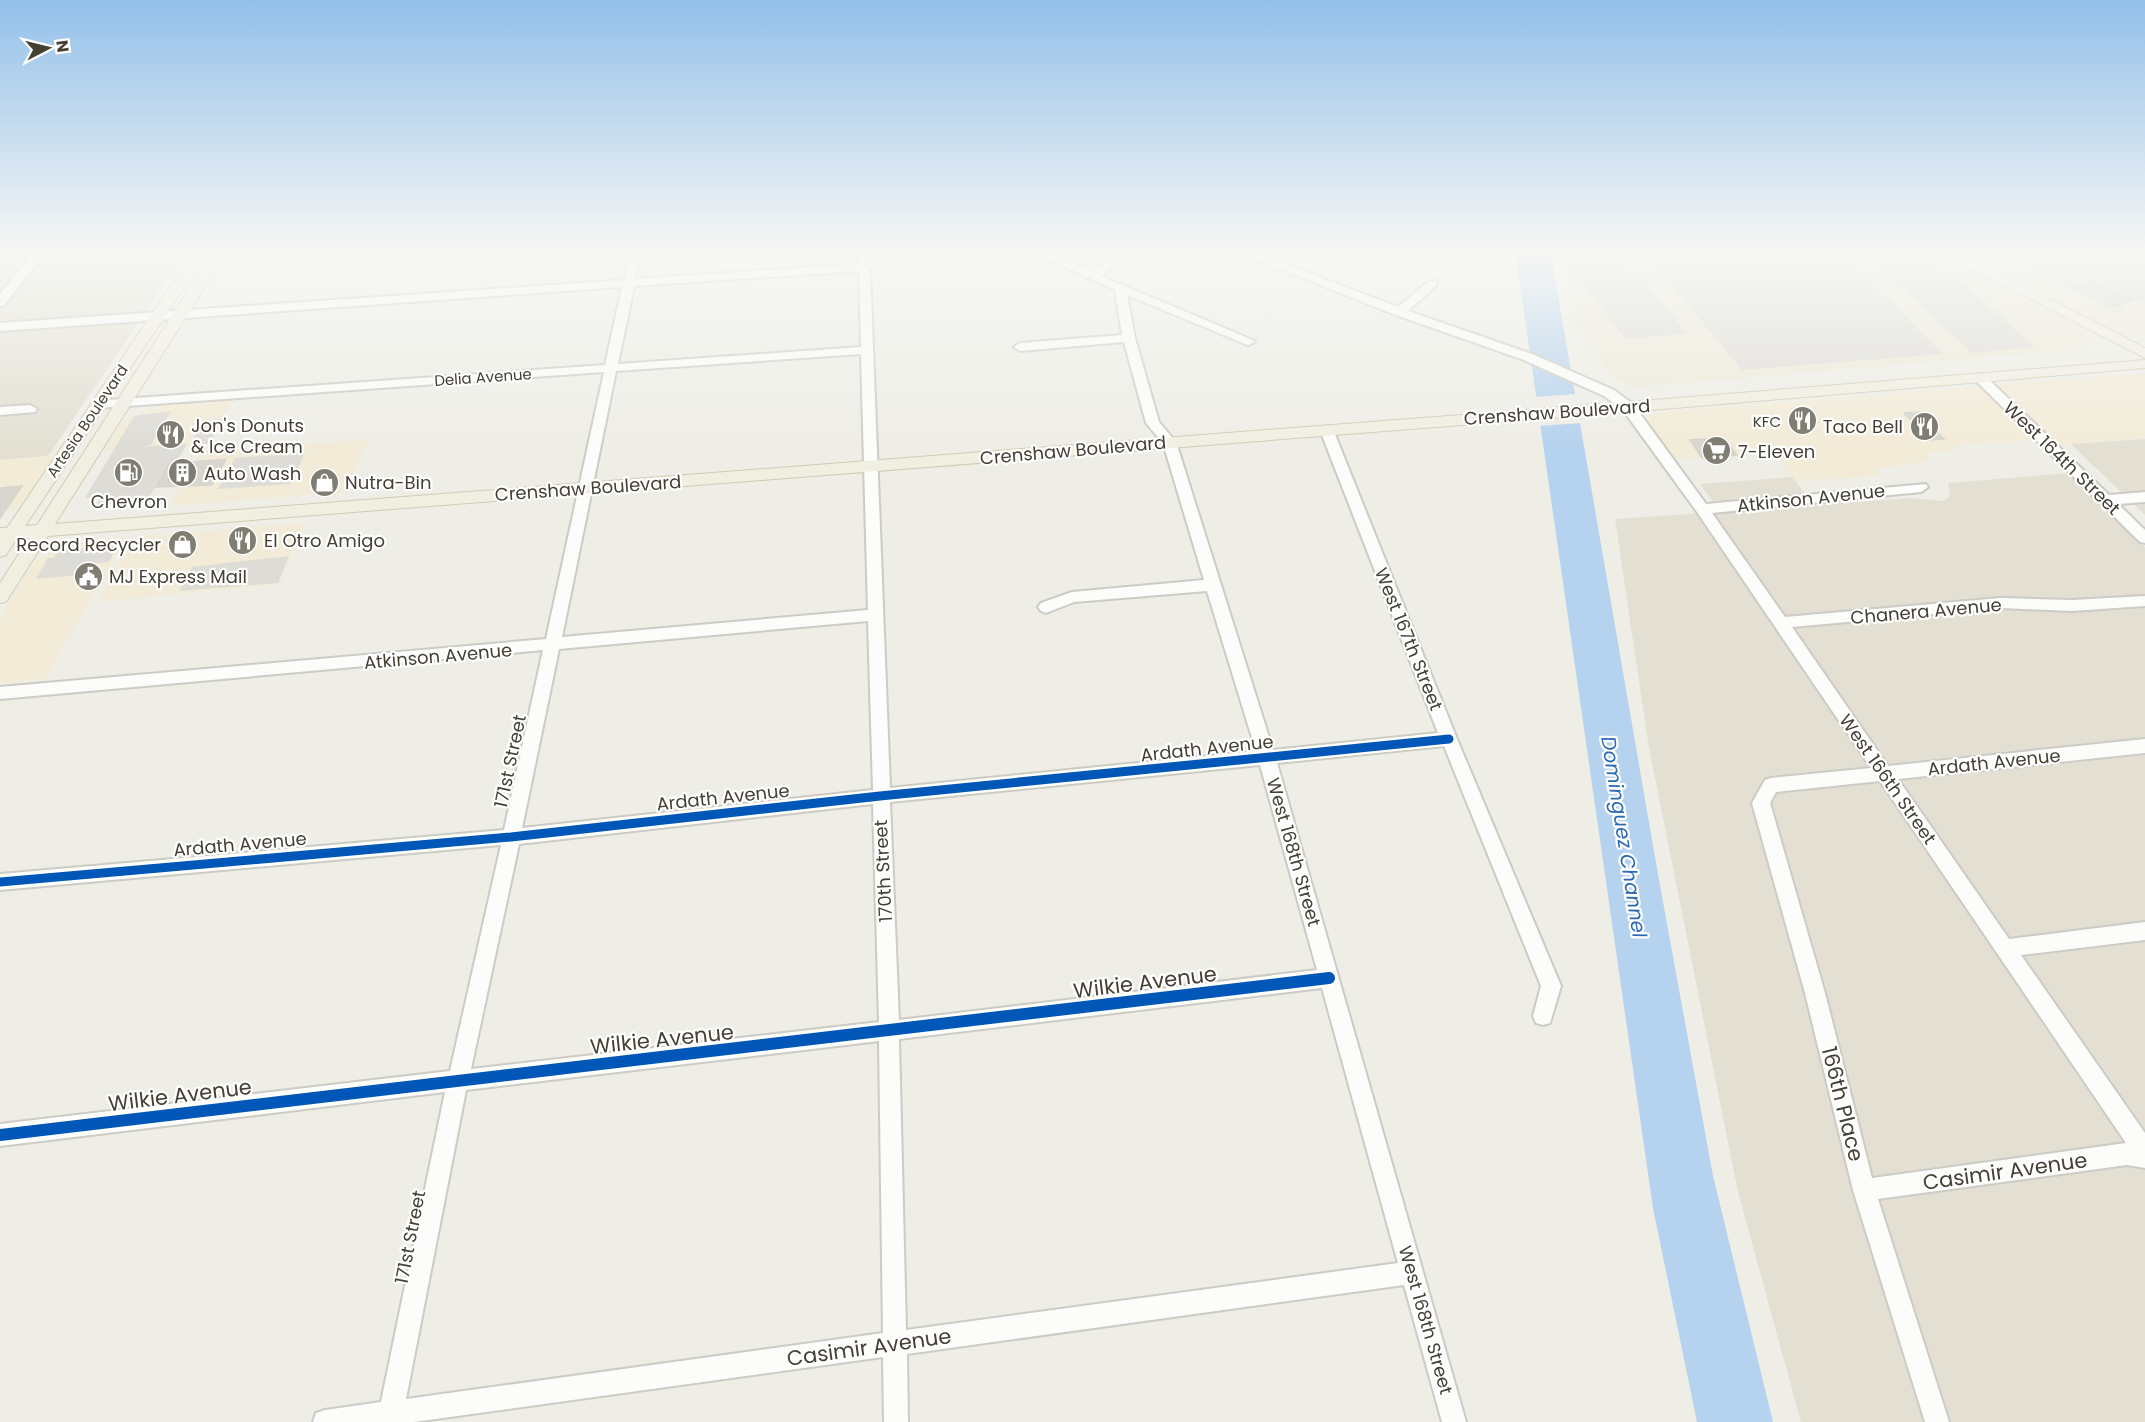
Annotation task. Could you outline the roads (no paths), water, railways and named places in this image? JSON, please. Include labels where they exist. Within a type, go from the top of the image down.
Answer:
[{"type":"main road","name":"Artesia Boulevard","points":[[0,597],[180,315]]},
{"type":"main road","points":[[2070,315],[2145,354]]},
{"type":"main road","name":"Artesia Boulevard","points":[[0,551],[6,534],[99,404],[157,316]]},
{"type":"main road","name":"Crenshaw Boulevard","points":[[6,534],[1628,407],[2145,364]]},
{"type":"street","points":[[0,327],[172,315]]},
{"type":"street","name":"171st Street","points":[[390,1418],[458,1080],[622,315]]},
{"type":"street","name":"170th Street","points":[[865,315],[876,615],[879,796],[889,1032],[896,1422]]},
{"type":"street","name":"West 168th Street","points":[[1125,315],[1154,423],[1169,442],[1267,759],[1454,1422]]},
{"type":"street","points":[[1187,315],[1249,341]]},
{"type":"street","name":"West 166th Street","points":[[1410,315],[1528,357],[1574,376],[1609,393],[1628,407],[1702,508],[1779,623],[2007,948],[2145,1152]]},
{"type":"street","points":[[1020,347],[1130,338]]},
{"type":"street","name":"Delia Avenue","points":[[99,404],[866,350]]},
{"type":"street","name":"West 164th Street","points":[[1980,378],[2145,538]]},
{"type":"street","points":[[0,411],[30,409]]},
{"type":"street","name":"West 167th Street","points":[[1327,430],[1449,739],[1551,986],[1543,1016]]},
{"type":"street","name":"Atkinson Avenue","points":[[1702,508],[1921,487]]},
{"type":"street","points":[[2106,500],[2145,496]]},
{"type":"street","points":[[1046,607],[1072,597],[1212,585]]},
{"type":"street","name":"Chanera Avenue","points":[[1779,623],[2000,603],[2035,607],[2080,607],[2145,601]]},
{"type":"street","name":"Atkinson Avenue","points":[[0,693],[550,646],[876,615]]},
{"type":"street","name":"Ardath Avenue","points":[[0,882],[511,837],[879,796],[1449,739]]},
{"type":"street","name":"Ardath Avenue","points":[[1771,785],[2145,746]]},
{"type":"street","name":"166th Place","points":[[1771,785],[1761,803],[1815,993],[1864,1190],[1937,1422]]},
{"type":"street","points":[[2007,948],[2145,931]]},
{"type":"street","name":"Wilkie Avenue","points":[[0,1135],[458,1080],[889,1032],[1329,978]]},
{"type":"street","name":"Casimir Avenue","points":[[1864,1190],[2127,1154],[2145,1157]]},
{"type":"street","name":"Casimir Avenue","points":[[325,1422],[390,1418],[895,1344],[1412,1272]]},
{"type":"water","name":"Dominguez Channel","points":[[1525,315],[1561,315],[1657,869],[1713,1176],[1773,1422],[1697,1422],[1653,1208]]},
{"type":"place","name":"KFC","points":[[1802,421]]},
{"type":"place","name":"Taco Bell","points":[[1924,426]]},
{"type":"place","name":"Jon's Donuts & Ice Cream","points":[[170,435]]},
{"type":"place","name":"7-Eleven","points":[[1717,451]]},
{"type":"place","name":"Chevron","points":[[129,472]]},
{"type":"place","name":"Auto Wash","points":[[183,473]]},
{"type":"place","name":"Nutra-Bin","points":[[324,482]]},
{"type":"place","name":"El Otro Amigo","points":[[243,540]]},
{"type":"place","name":"Record Recycler","points":[[182,544]]},
{"type":"place","name":"MJ Express Mail","points":[[88,576]]}]
